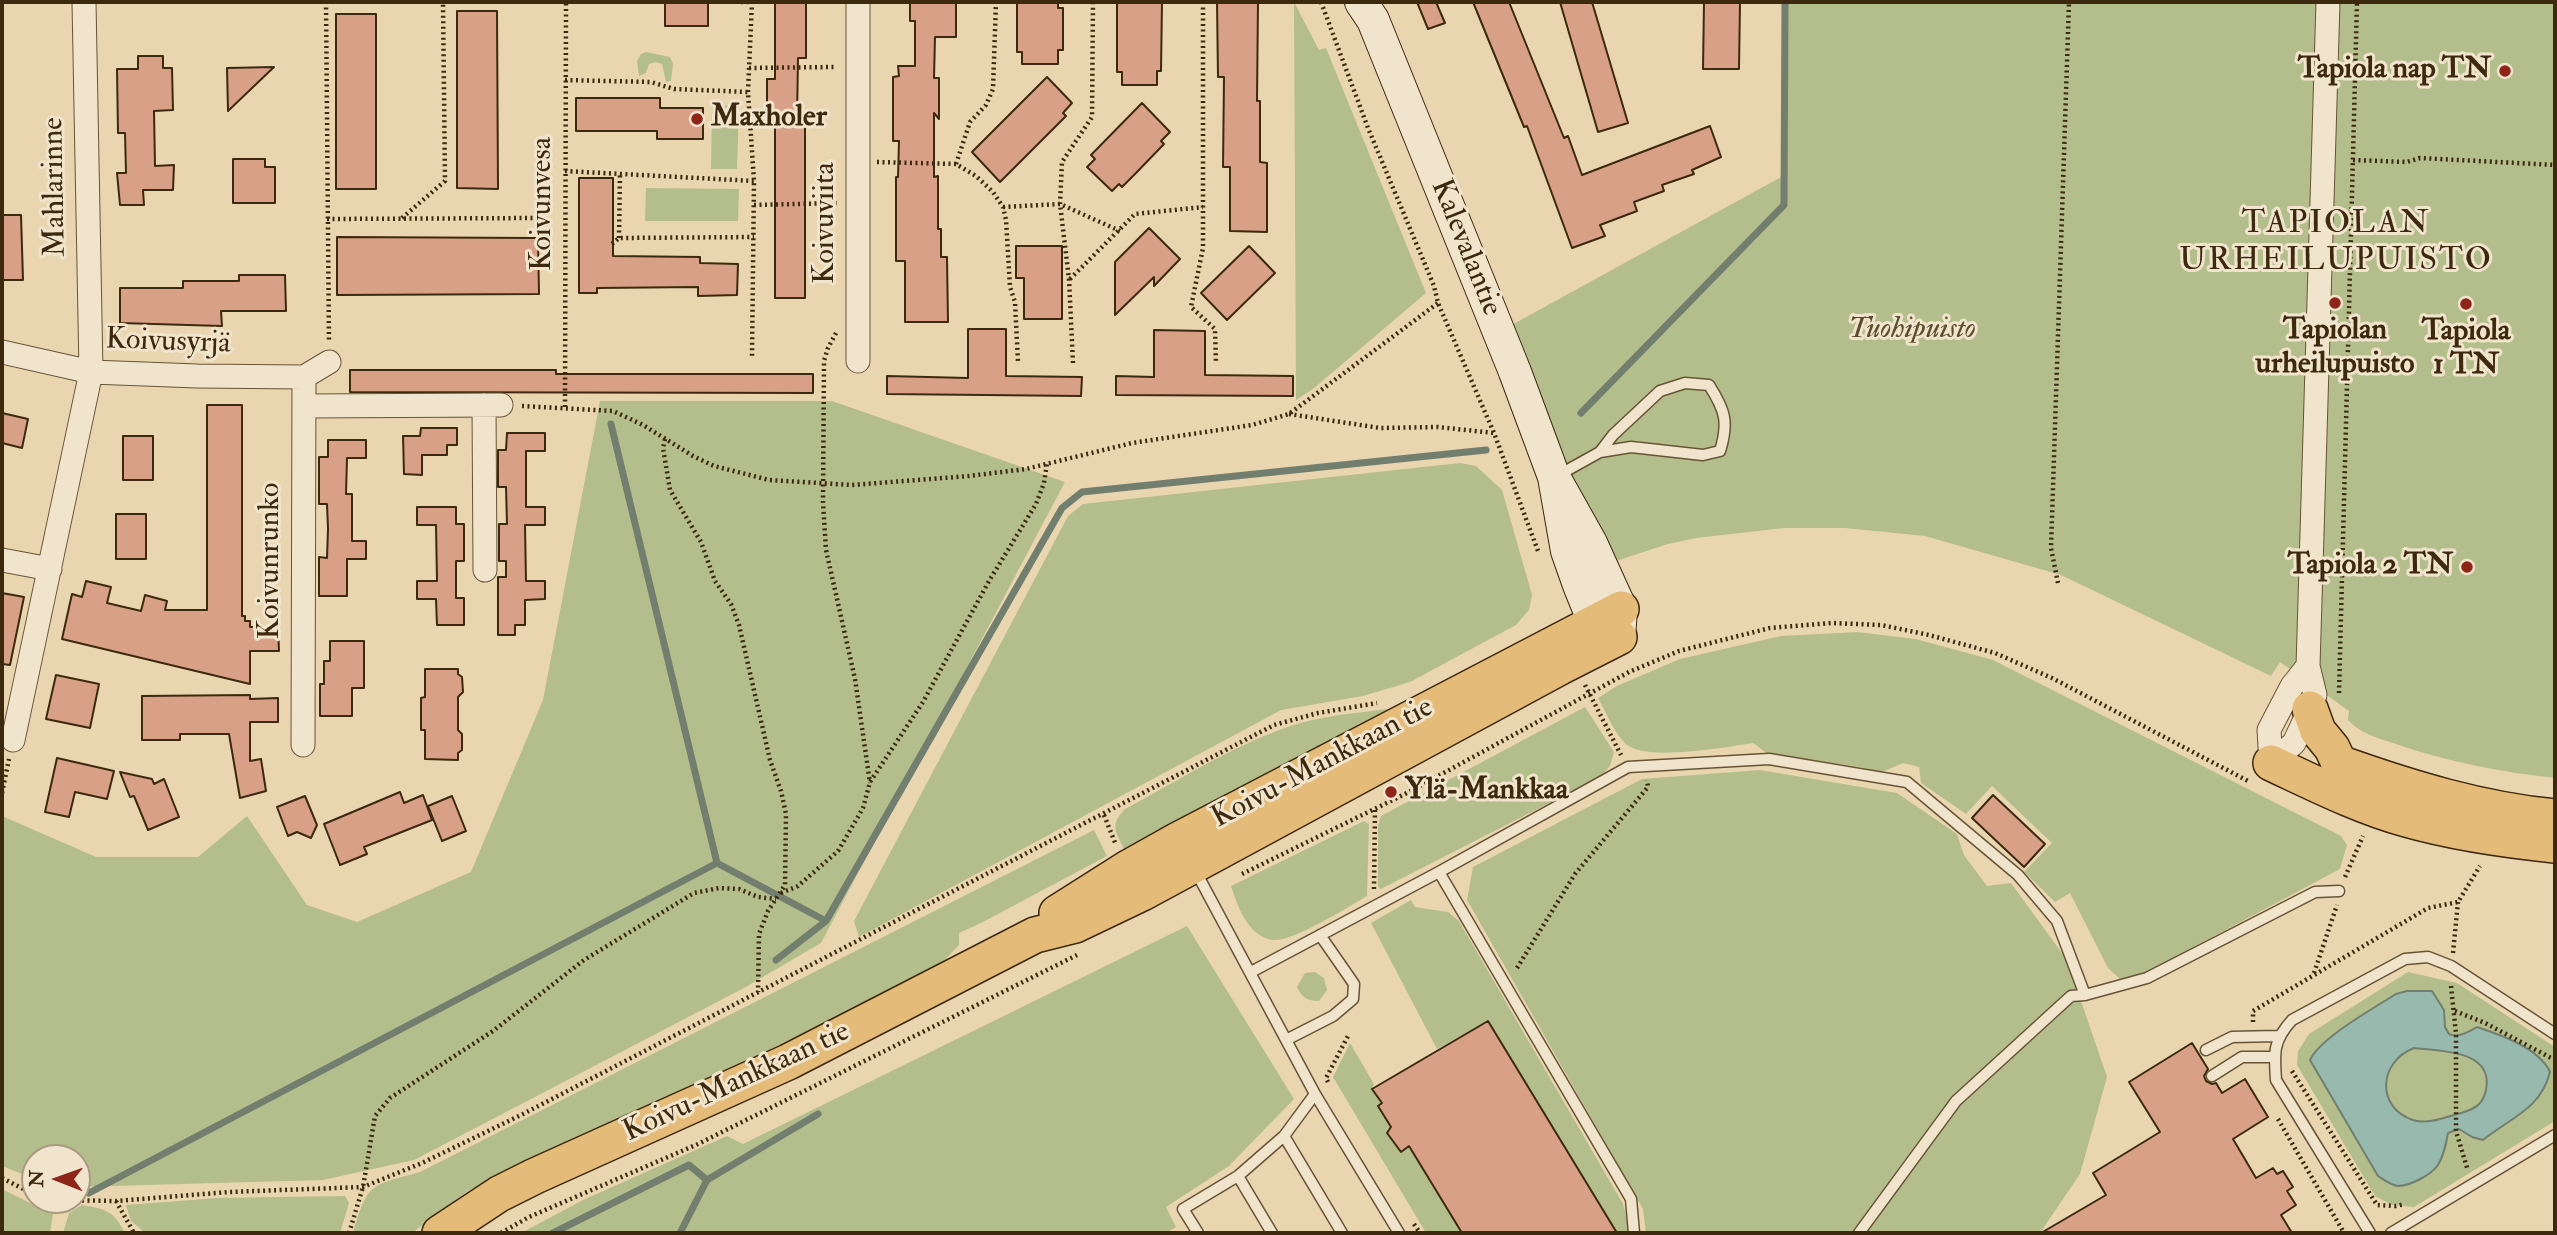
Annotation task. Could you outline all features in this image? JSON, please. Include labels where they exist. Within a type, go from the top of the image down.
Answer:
[{"type":"main road","name":"Kalevalantie","points":[[1369,8],[1515,372],[1554,477],[1591,543],[1611,623]]},
{"type":"main road","name":"Koivu-Mankkaan tie","points":[[440,1233],[499,1194],[789,1062],[1035,934],[1075,925],[1190,861],[1560,667],[1611,623]]},
{"type":"main road","points":[[2324,706],[2318,731],[2332,748],[2339,763],[2397,783],[2458,799],[2527,814],[2555,817]]},
{"type":"main road","points":[[2263,774],[2327,789],[2404,818],[2465,833],[2555,845]]},
{"type":"street","name":"Mahlarinne","points":[[13,740],[91,372],[84,2]]},
{"type":"street","name":"Koivuviita","points":[[858,361],[859,2]]},
{"type":"street","points":[[2263,774],[2294,743],[2324,706],[2315,695],[2308,666],[2328,2]]},
{"type":"street","name":"Koivusyrjä","points":[[2,352],[91,372],[304,377]]},
{"type":"street","points":[[304,377],[329,362]]},
{"type":"street","name":"Koivunrunko","points":[[303,745],[304,377]]},
{"type":"street","points":[[304,406],[493,405],[485,570]]},
{"type":"street","points":[[2,560],[50,569]]},
{"type":"street","points":[[2263,774],[2269,730],[2292,686],[2308,666]]},
{"type":"lane","points":[[1554,477],[1600,452],[1630,447],[1703,455],[1720,451],[1727,426],[1720,402],[1709,385],[1685,383],[1660,391],[1613,435],[1600,452]]},
{"type":"lane","points":[[1251,972],[1628,767],[1769,759],[1908,782],[2018,874],[2057,921],[2085,995]]},
{"type":"lane","points":[[1190,861],[1315,1094],[1399,1233]]},
{"type":"lane","points":[[1439,872],[1631,1199],[1634,1233]]},
{"type":"lane","points":[[1859,1233],[1956,1101],[2071,996],[2085,995],[2147,978],[2315,892],[2339,891]]},
{"type":"lane","points":[[1286,1040],[1333,1016],[1353,999],[1354,984],[1320,935]]},
{"type":"lane","points":[[2370,1233],[2276,1080],[2274,1057],[2278,1036],[2292,1020],[2405,959],[2428,957],[2451,966],[2555,1034]]},
{"type":"lane","points":[[2206,1050],[2232,1037],[2278,1036]]},
{"type":"lane","points":[[2212,1076],[2242,1057],[2274,1057]]},
{"type":"lane","points":[[1198,1233],[1183,1209],[1238,1176],[1283,1136],[1315,1094]]},
{"type":"lane","points":[[2391,1233],[2555,1135]]},
{"type":"lane","points":[[1283,1136],[1342,1233]]},
{"type":"lane","points":[[1238,1176],[1272,1233]]},
{"type":"path","points":[[326,2],[329,362]]},
{"type":"path","points":[[402,218],[445,181],[443,2]]},
{"type":"path","name":"Koivunvesa","points":[[565,407],[566,2]]},
{"type":"path","points":[[741,2],[752,2],[748,92],[754,181],[752,358]]},
{"type":"path","points":[[956,164],[970,122],[986,105],[993,89],[996,2]]},
{"type":"path","points":[[1073,363],[1069,279],[1060,204],[1062,162],[1092,117],[1093,2]]},
{"type":"path","points":[[1203,2],[1203,248],[1191,307],[1215,329],[1216,364]]},
{"type":"path","points":[[1321,2],[1368,128],[1434,286],[1438,303],[1494,433],[1543,564]]},
{"type":"path","points":[[2058,583],[2051,548],[2069,2]]},
{"type":"path","points":[[2324,706],[2353,160],[2357,2]]},
{"type":"path","points":[[749,68],[858,68]]},
{"type":"path","points":[[565,80],[651,82],[674,89],[748,92]]},
{"type":"path","points":[[2353,160],[2407,162],[2420,158],[2555,165]]},
{"type":"path","points":[[858,162],[956,164],[976,176],[993,192],[1003,207],[1006,220],[1018,362]]},
{"type":"path","points":[[565,171],[754,181]]},
{"type":"path","points":[[619,239],[620,173]]},
{"type":"path","points":[[754,205],[843,203]]},
{"type":"path","points":[[1003,207],[1060,204],[1119,231]]},
{"type":"path","points":[[1069,279],[1135,214],[1203,207]]},
{"type":"path","points":[[327,219],[537,218]]},
{"type":"path","points":[[612,244],[619,239],[754,237]]},
{"type":"path","points":[[493,405],[612,411],[643,425],[714,466],[769,480],[852,485],[969,476],[1026,469],[1132,443],[1252,425],[1289,414],[1438,303]]},
{"type":"path","points":[[824,361],[823,502],[826,550],[855,679],[870,783]]},
{"type":"path","points":[[1289,414],[1380,428],[1438,427],[1494,433]]},
{"type":"path","points":[[665,439],[663,449],[670,490],[701,542],[715,581],[731,604],[739,625],[770,760],[786,814],[785,885],[768,911],[760,934],[758,993]]},
{"type":"path","points":[[780,893],[797,886],[838,851],[863,808],[870,783],[923,702],[989,580],[1036,504],[1044,483],[1047,463]]},
{"type":"path","points":[[1190,861],[1375,809],[1629,672],[1678,651],[1770,628],[1830,623],[1881,625],[1995,653],[2263,774]]},
{"type":"path","points":[[1591,694],[1628,767]]},
{"type":"path","points":[[91,1201],[363,1186],[422,1163],[521,1115],[1274,725],[1318,713],[1373,704]]},
{"type":"path","points":[[2,793],[13,740]]},
{"type":"path","points":[[1517,968],[1575,874],[1648,787],[1646,766]]},
{"type":"path","points":[[1374,906],[1375,809]]},
{"type":"path","points":[[2351,831],[2374,839]]},
{"type":"path","points":[[2468,864],[2493,868]]},
{"type":"path","points":[[2254,1037],[2253,1011],[2428,908],[2459,902],[2480,866]]},
{"type":"path","points":[[349,1233],[363,1186],[375,1116],[390,1098],[493,1031],[584,960],[694,893],[719,888],[739,889],[758,897],[776,899]]},
{"type":"path","points":[[501,1233],[529,1217],[698,1144],[1078,955]]},
{"type":"path","points":[[2455,1011],[2485,1023],[2555,1060]]},
{"type":"path","points":[[2456,1034],[2456,1131],[2468,1172]]},
{"type":"path","points":[[1333,1090],[1326,1078],[1348,1036]]},
{"type":"path","points":[[2291,1063],[2292,1070],[2377,1205],[2396,1206],[2414,1201]]},
{"type":"path","points":[[2277,1118],[2344,1233]]},
{"type":"path","points":[[2458,1178],[2479,1165]]},
{"type":"path","points":[[2,1178],[21,1188]]},
{"type":"path","points":[[116,1201],[134,1233]]},
{"type":"path","points":[[1413,1221],[1420,1233]]},
{"type":"green space","points":[[1294,2],[1319,50],[1326,48],[1426,293],[1313,389],[1296,400]]},
{"type":"green space","name":"Tuohipuisto","points":[[1788,2],[2555,2],[2555,778],[2455,761],[2376,737],[2353,725],[2348,720],[2349,711],[2280,662],[2271,676],[2061,575],[1925,536],[1845,528],[1784,528],[1696,538],[1610,563],[1569,479],[1564,456],[1508,327],[1783,176]]},
{"type":"green space","points":[[646,52],[670,57],[673,64],[671,81],[666,82],[662,64],[656,62],[649,64],[646,73],[639,76],[637,61],[641,54]]},
{"type":"green space","points":[[712,105],[739,106],[737,169],[711,169]]},
{"type":"green space","points":[[646,188],[739,189],[738,221],[645,221]]},
{"type":"green space","points":[[600,401],[832,401],[1065,482],[821,943],[744,988],[414,1160],[323,1180],[91,1187],[91,1144],[21,1144],[21,1173],[2,1166],[2,816],[96,857],[198,857],[247,816],[307,905],[357,922],[471,872],[543,700]]},
{"type":"green space","points":[[1460,463],[1476,466],[1502,490],[1532,595],[1529,610],[1516,625],[1410,682],[1363,696],[1281,710],[859,937],[854,921],[1068,516],[1083,504]]},
{"type":"green space","points":[[1857,632],[1916,639],[1993,660],[2341,836],[2347,845],[2340,869],[2139,976],[2122,981],[2108,968],[2070,893],[2055,902],[2024,872],[2052,843],[1992,786],[1966,814],[1921,783],[1919,767],[1903,763],[1882,772],[1768,754],[1753,743],[1668,753],[1636,749],[1626,744],[1618,734],[1598,698],[1617,686],[1680,659],[1781,636]]},
{"type":"green space","points":[[1402,707],[1125,851],[1117,834],[1116,824],[1125,809],[1211,762],[1278,730],[1300,723]]},
{"type":"green space","points":[[1585,707],[1614,752],[1610,766],[1600,777],[1381,889],[1378,887],[1378,825],[1381,816]]},
{"type":"green space","points":[[1760,770],[1897,793],[1957,834],[1964,855],[1987,886],[2011,883],[2067,960],[2107,1077],[2080,1174],[2040,1233],[1646,1233],[1643,1209],[1467,900],[1473,867],[1642,779]]},
{"type":"green space","points":[[1364,821],[1369,824],[1367,896],[1320,923],[1282,939],[1264,938],[1250,927],[1240,911],[1231,886]]},
{"type":"green space","points":[[1094,830],[1107,856],[959,933],[959,945],[944,961],[924,974],[701,1083],[563,1144],[468,1191],[412,1233],[353,1233],[368,1195],[381,1184],[420,1172]]},
{"type":"green space","points":[[1411,900],[1415,907],[1448,912],[1459,921],[1623,1204],[1630,1233],[1617,1233],[1488,1021],[1437,1049],[1371,923]]},
{"type":"green space","points":[[1187,926],[1294,1099],[1229,1166],[1166,1207],[1176,1227],[1166,1233],[521,1233],[585,1199],[727,1136],[743,1144]]},
{"type":"green space","points":[[1315,972],[1324,978],[1327,990],[1319,1001],[1305,998],[1297,987],[1305,973]]},
{"type":"green space","points":[[2408,972],[2457,983],[2555,1047],[2555,1121],[2414,1207],[2392,1205],[2375,1196],[2297,1065],[2298,1051],[2309,1034]]},
{"type":"green space","points":[[1350,1043],[1374,1084],[1372,1089],[1382,1103],[1378,1106],[1391,1127],[1387,1133],[1400,1151],[1409,1146],[1462,1233],[1426,1233],[1333,1077]]},
{"type":"green space","points":[[2,1189],[21,1198],[21,1214],[53,1214],[50,1233],[2,1233]]},
{"type":"green space","points":[[345,1196],[349,1203],[340,1233],[145,1233],[131,1221],[126,1205],[217,1198]]},
{"type":"green space","points":[[91,1207],[108,1212],[125,1233],[63,1233],[69,1214],[91,1214]]},
{"type":"water","points":[[2432,991],[2444,1010],[2445,1027],[2449,1034],[2460,1035],[2477,1027],[2497,1034],[2528,1049],[2550,1072],[2540,1095],[2523,1112],[2483,1140],[2459,1129],[2448,1133],[2435,1169],[2403,1186],[2378,1176],[2310,1060],[2336,1033],[2396,994]],"holes":[[[2414,1048],[2451,1052],[2474,1060],[2482,1067],[2486,1077],[2485,1095],[2480,1103],[2466,1111],[2431,1121],[2413,1120],[2401,1114],[2392,1106],[2388,1096],[2388,1074],[2393,1063]]]},
{"type":"building","points":[[665,2],[708,2],[708,26],[665,26]]},
{"type":"building","points":[[775,2],[806,2],[806,58],[798,58],[797,119],[805,119],[805,298],[775,298],[775,121],[767,121],[767,79],[775,79]]},
{"type":"building","points":[[910,2],[956,2],[956,37],[935,37],[934,78],[939,78],[939,119],[934,113],[934,177],[938,176],[941,257],[947,257],[948,322],[905,322],[905,261],[896,261],[899,141],[893,141],[893,77],[899,76],[898,66],[915,66],[915,21],[910,21]]},
{"type":"building","points":[[1017,2],[1058,2],[1058,8],[1063,8],[1063,50],[1058,50],[1058,64],[1022,64],[1022,52],[1017,52]]},
{"type":"building","points":[[1117,2],[1162,2],[1161,71],[1157,71],[1157,85],[1122,85],[1122,72],[1117,72]]},
{"type":"building","points":[[1217,2],[1258,2],[1257,101],[1260,101],[1260,162],[1267,163],[1267,232],[1230,231],[1230,167],[1223,167],[1224,77],[1218,77]]},
{"type":"building","points":[[1417,2],[1436,2],[1445,23],[1428,29]]},
{"type":"building","points":[[1473,2],[1509,2],[1564,138],[1568,136],[1582,175],[1710,126],[1721,157],[1692,170],[1694,174],[1662,185],[1664,191],[1634,202],[1637,211],[1600,225],[1605,236],[1572,248],[1527,126],[1524,127]]},
{"type":"building","points":[[1560,2],[1592,2],[1628,123],[1598,132]]},
{"type":"building","points":[[1704,2],[1740,2],[1739,69],[1703,69]]},
{"type":"building","points":[[457,11],[497,11],[498,189],[457,188]]},
{"type":"building","points":[[336,14],[376,14],[376,189],[336,189]]},
{"type":"building","points":[[138,56],[163,56],[163,68],[172,68],[173,110],[154,111],[155,166],[174,165],[173,190],[143,190],[144,205],[120,205],[117,173],[126,173],[125,133],[118,133],[117,69],[138,69]]},
{"type":"building","points":[[274,67],[228,111],[227,68]]},
{"type":"building","points":[[1047,77],[1072,103],[1063,113],[1066,116],[1000,182],[972,152]]},
{"type":"building","points":[[576,98],[660,98],[660,108],[703,108],[703,139],[657,139],[657,131],[576,131]]},
{"type":"building","points":[[1142,103],[1170,132],[1161,141],[1164,144],[1135,174],[1122,187],[1119,184],[1112,191],[1087,167],[1095,159],[1091,155]]},
{"type":"building","points":[[233,159],[265,159],[265,167],[275,167],[275,203],[233,203]]},
{"type":"building","points":[[579,178],[613,178],[613,256],[700,257],[700,263],[738,264],[737,295],[698,296],[698,287],[597,288],[597,293],[579,293]]},
{"type":"building","points":[[2,215],[21,215],[23,280],[2,280]]},
{"type":"building","points":[[1149,228],[1180,259],[1154,286],[1154,277],[1115,315],[1115,262]]},
{"type":"building","points":[[337,237],[538,238],[539,294],[337,295]]},
{"type":"building","points":[[1016,246],[1062,246],[1062,319],[1024,319],[1024,278],[1016,278]]},
{"type":"building","points":[[1249,246],[1275,273],[1227,320],[1201,293]]},
{"type":"building","points":[[239,275],[285,275],[286,311],[221,311],[222,326],[120,323],[120,288],[183,288],[183,281],[239,281]]},
{"type":"building","points":[[968,329],[1006,329],[1006,376],[1082,377],[1081,396],[887,394],[887,376],[968,378]]},
{"type":"building","points":[[1154,330],[1205,331],[1205,375],[1293,376],[1293,396],[1116,395],[1116,376],[1154,377]]},
{"type":"building","points":[[350,370],[556,370],[556,374],[813,374],[813,393],[350,392]]},
{"type":"building","points":[[207,405],[242,405],[242,616],[245,616],[245,621],[250,621],[250,627],[278,627],[279,651],[250,651],[250,684],[62,639],[72,594],[82,597],[86,581],[111,587],[107,603],[141,611],[145,595],[167,601],[165,610],[207,610]]},
{"type":"building","points":[[2,413],[28,419],[22,448],[2,443]]},
{"type":"building","points":[[421,428],[457,428],[457,445],[447,445],[447,455],[422,455],[422,475],[404,474],[403,436],[420,436]]},
{"type":"building","points":[[507,433],[545,433],[545,451],[526,451],[526,507],[545,507],[545,525],[525,525],[526,581],[545,581],[545,599],[525,600],[525,625],[515,625],[515,635],[498,635],[498,577],[506,577],[506,561],[499,561],[499,524],[507,524],[506,487],[498,487],[498,450],[506,450]]},
{"type":"building","points":[[123,436],[153,436],[153,480],[123,480]]},
{"type":"building","points":[[328,440],[366,440],[366,458],[347,458],[346,494],[352,494],[352,541],[366,541],[366,559],[347,559],[347,596],[319,596],[319,557],[327,558],[328,529],[327,504],[319,504],[319,457],[328,457]]},
{"type":"building","points":[[417,507],[456,507],[456,524],[464,524],[464,561],[456,561],[456,598],[464,598],[464,625],[437,625],[436,599],[417,599],[417,581],[437,581],[436,525],[417,525]]},
{"type":"building","points":[[116,514],[146,514],[146,559],[116,559]]},
{"type":"building","points":[[2,593],[24,597],[10,665],[2,664]]},
{"type":"building","points":[[330,641],[364,641],[364,688],[352,688],[352,716],[320,716],[320,684],[324,684],[324,661],[330,661]]},
{"type":"building","points":[[425,669],[458,669],[458,674],[462,677],[463,692],[458,697],[458,730],[462,734],[462,750],[458,753],[458,760],[425,759],[421,698],[425,697]]},
{"type":"building","points":[[56,675],[99,684],[90,728],[46,719]]},
{"type":"building","points":[[250,695],[250,699],[278,698],[278,722],[250,722],[250,761],[261,759],[266,791],[240,798],[229,734],[180,734],[180,740],[142,740],[142,696]]},
{"type":"building","points":[[57,758],[114,771],[107,799],[75,792],[69,817],[45,812]]},
{"type":"building","points":[[120,772],[152,779],[154,784],[164,779],[179,817],[148,830],[134,796],[130,797]]},
{"type":"building","points":[[400,792],[404,803],[423,795],[432,820],[364,847],[367,854],[340,865],[324,824]]},
{"type":"building","points":[[1993,795],[2045,844],[2024,867],[1972,818]]},
{"type":"building","points":[[305,796],[317,825],[311,838],[297,832],[288,836],[277,807]]},
{"type":"building","points":[[452,796],[466,831],[442,841],[428,806]]},
{"type":"building","points":[[1488,1021],[1617,1233],[1462,1233],[1409,1146],[1401,1152],[1387,1133],[1391,1127],[1378,1106],[1382,1103],[1372,1089]]},
{"type":"building","points":[[2192,1043],[2208,1069],[2204,1076],[2206,1081],[2216,1083],[2222,1093],[2245,1079],[2268,1117],[2233,1139],[2256,1178],[2273,1168],[2277,1174],[2283,1171],[2293,1187],[2287,1191],[2296,1205],[2281,1215],[2292,1233],[2041,1233],[2106,1195],[2093,1173],[2160,1132],[2129,1082]]},
{"type":"waterway","points":[[1581,413],[1784,205],[1785,2]]},
{"type":"waterway","points":[[611,424],[717,863],[826,921]]},
{"type":"waterway","points":[[776,960],[826,921],[1062,508],[1082,492],[1486,450]]},
{"type":"waterway","points":[[91,1192],[717,863]]},
{"type":"waterway","points":[[680,1233],[707,1180],[818,1114]]},
{"type":"waterway","points":[[553,1233],[689,1165],[707,1180]]},
{"type":"place","name":"Tapiola nap TN","points":[[2505,71]]},
{"type":"place","name":"Maxholer","points":[[697,119]]},
{"type":"place","name":"Tapiolan urheilupuisto","points":[[2335,303]]},
{"type":"place","name":"Tapiola 1 TN","points":[[2466,304]]},
{"type":"place","name":"Tapiola 2 TN","points":[[2467,567]]},
{"type":"place","name":"Ylä-Mankkaa","points":[[1391,792]]},
{"type":"district","name":"TAPIOLAN URHEILUPUISTO","points":[[2336,244]]}]
